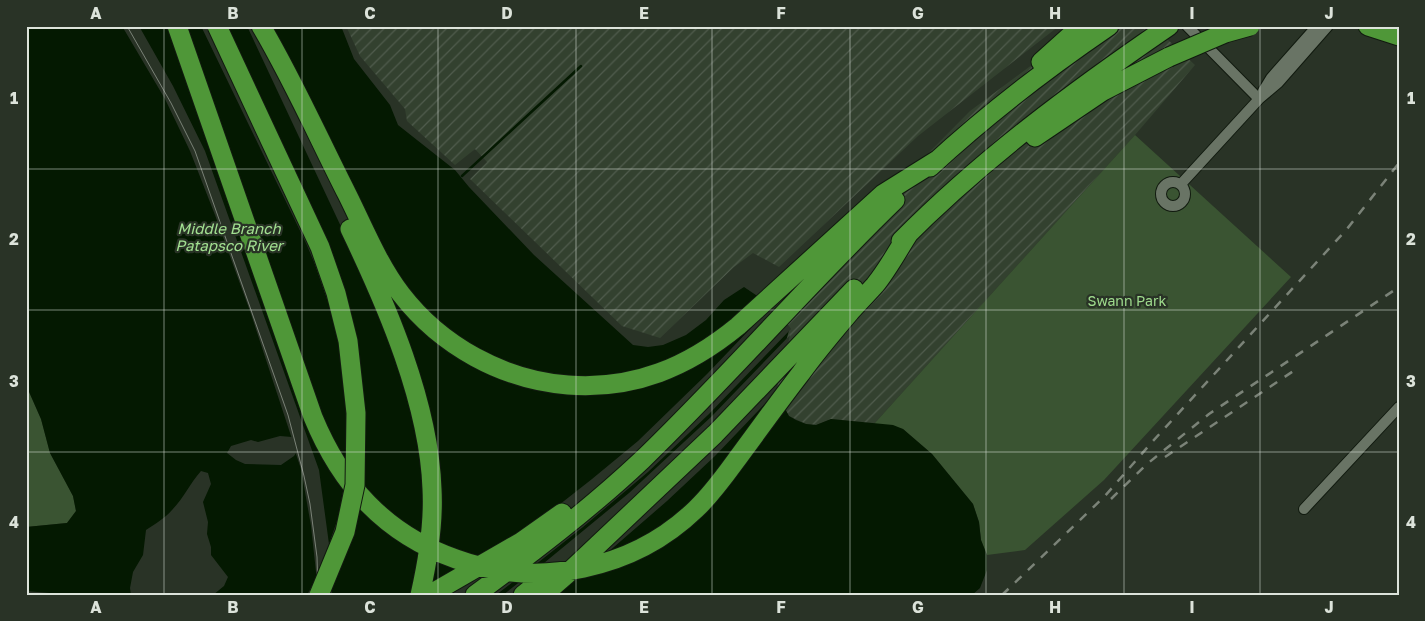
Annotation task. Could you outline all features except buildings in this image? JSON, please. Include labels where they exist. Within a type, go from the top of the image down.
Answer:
[{"type":"highway","points":[[178,26],[313,416],[331,456],[356,491],[387,522],[426,547],[472,565],[503,572],[548,574],[577,570],[593,567],[634,551],[673,529],[696,509],[715,488],[813,357],[876,284],[909,234]]},
{"type":"highway","points":[[217,26],[320,247],[336,293],[348,341],[356,413],[355,485],[345,532],[319,595]]},
{"type":"highway","points":[[256,26],[374,279],[409,375],[428,444],[432,490],[430,536],[420,595]]},
{"type":"highway","points":[[262,26],[375,250],[400,293],[422,319],[460,349],[507,372],[542,382],[580,386],[612,384],[658,374],[690,360],[738,326],[883,194],[939,159]]},
{"type":"highway","points":[[1006,102],[1046,56],[1081,26]]},
{"type":"highway","points":[[475,595],[518,563],[610,488],[641,460],[708,394],[864,230],[939,159],[1006,102],[1109,26]]},
{"type":"highway","points":[[543,595],[735,414],[909,234],[955,190],[1002,148],[1053,108],[1168,26]]},
{"type":"highway","points":[[955,190],[1007,160],[1066,115],[1122,80],[1188,47],[1250,26]]},
{"type":"highway","points":[[1368,26],[1399,36]]},
{"type":"highway","points":[[429,595],[494,558],[545,525],[599,485],[708,394]]},
{"type":"highway","points":[[523,595],[641,503]]},
{"type":"street","points":[[1187,26],[1259,99]]},
{"type":"street","points":[[1259,99],[1271,78],[1317,26]]},
{"type":"street","points":[[1181,184],[1259,99],[1278,83],[1328,26]]},
{"type":"street","points":[[1304,510],[1399,406]]},
{"type":"shaded area","points":[[346,26],[1059,26],[918,136],[779,267],[753,253],[734,267],[660,338],[622,326],[470,179],[487,162],[475,149],[455,165],[407,121],[405,109],[360,56]]},
{"type":"shaded area","points":[[1084,26],[1153,26],[1195,65],[1135,135],[874,424],[831,419],[816,425],[806,424],[789,416],[774,389],[775,308],[970,111]]},
{"type":"green space","name":"Swann Park","points":[[1135,135],[1291,277],[1104,480],[1025,550],[987,555],[981,540],[979,522],[973,504],[932,454],[903,429],[874,424]]},
{"type":"green space","points":[[26,385],[41,419],[50,453],[73,496],[76,511],[67,523],[26,527]]},
{"type":"water","name":"Middle Branch Patapsco River","points":[[26,26],[341,26],[354,59],[390,105],[398,125],[455,170],[534,255],[633,345],[648,347],[663,345],[686,335],[706,320],[724,300],[744,287],[775,308],[789,330],[774,389],[789,416],[806,424],[816,425],[831,419],[893,425],[903,429],[932,454],[973,504],[979,522],[981,540],[987,555],[987,570],[980,588],[972,595],[213,595],[224,586],[228,577],[211,555],[207,534],[208,522],[203,502],[211,484],[208,473],[201,471],[172,510],[146,530],[143,555],[133,572],[130,588],[131,595],[73,595],[26,591],[26,527],[67,523],[76,511],[73,496],[50,453],[41,419],[26,385]],"holes":[[[280,436],[304,441],[294,456],[281,465],[245,464],[227,453],[231,446],[251,440],[258,442]]]},
{"type":"pier","points":[[122,26],[139,26],[173,86],[205,151],[319,470],[329,544],[338,518],[344,486],[325,458],[313,433],[171,26],[183,26],[317,415],[329,443],[345,470],[347,444],[345,394],[339,347],[329,305],[306,243],[201,26],[225,26],[314,216],[341,285],[358,354],[363,402],[364,450],[360,490],[386,515],[411,533],[422,539],[422,471],[416,428],[395,356],[359,265],[247,26],[271,26],[381,249],[406,291],[439,326],[479,354],[541,376],[594,380],[626,376],[660,366],[702,346],[726,329],[762,296],[771,303],[719,347],[677,371],[651,380],[621,387],[570,390],[523,382],[494,372],[463,356],[436,337],[423,325],[402,302],[386,279],[407,338],[433,425],[439,461],[441,494],[439,548],[474,561],[550,512],[638,441],[707,374],[774,304],[791,329],[709,414],[648,472],[530,569],[536,570],[629,493],[711,417],[790,335],[778,390],[715,456],[599,560],[616,555],[644,542],[683,515],[715,482],[779,393],[785,403],[728,483],[696,518],[659,545],[615,566],[580,576],[556,595],[503,595],[522,580],[517,579],[496,595],[445,595],[460,583],[438,595],[411,595],[420,551],[381,525],[359,504],[345,554],[332,584],[332,595],[307,595],[316,578],[316,572],[311,526],[301,469],[295,451],[301,442],[292,439],[251,314],[215,215],[190,151],[165,99]],"holes":[[[437,560],[461,569],[432,586],[431,585]]]},
{"type":"waterway","points":[[462,176],[581,66]]},
{"type":"tram line","points":[[127,26],[171,103],[195,151],[288,415],[310,504],[317,557],[318,595]]},
{"type":"railway","points":[[1002,595],[1104,497],[1347,229],[1399,163]]},
{"type":"railway","points":[[1111,499],[1147,464],[1209,414],[1399,287]]},
{"type":"railway","points":[[1165,457],[1295,370]]}]
